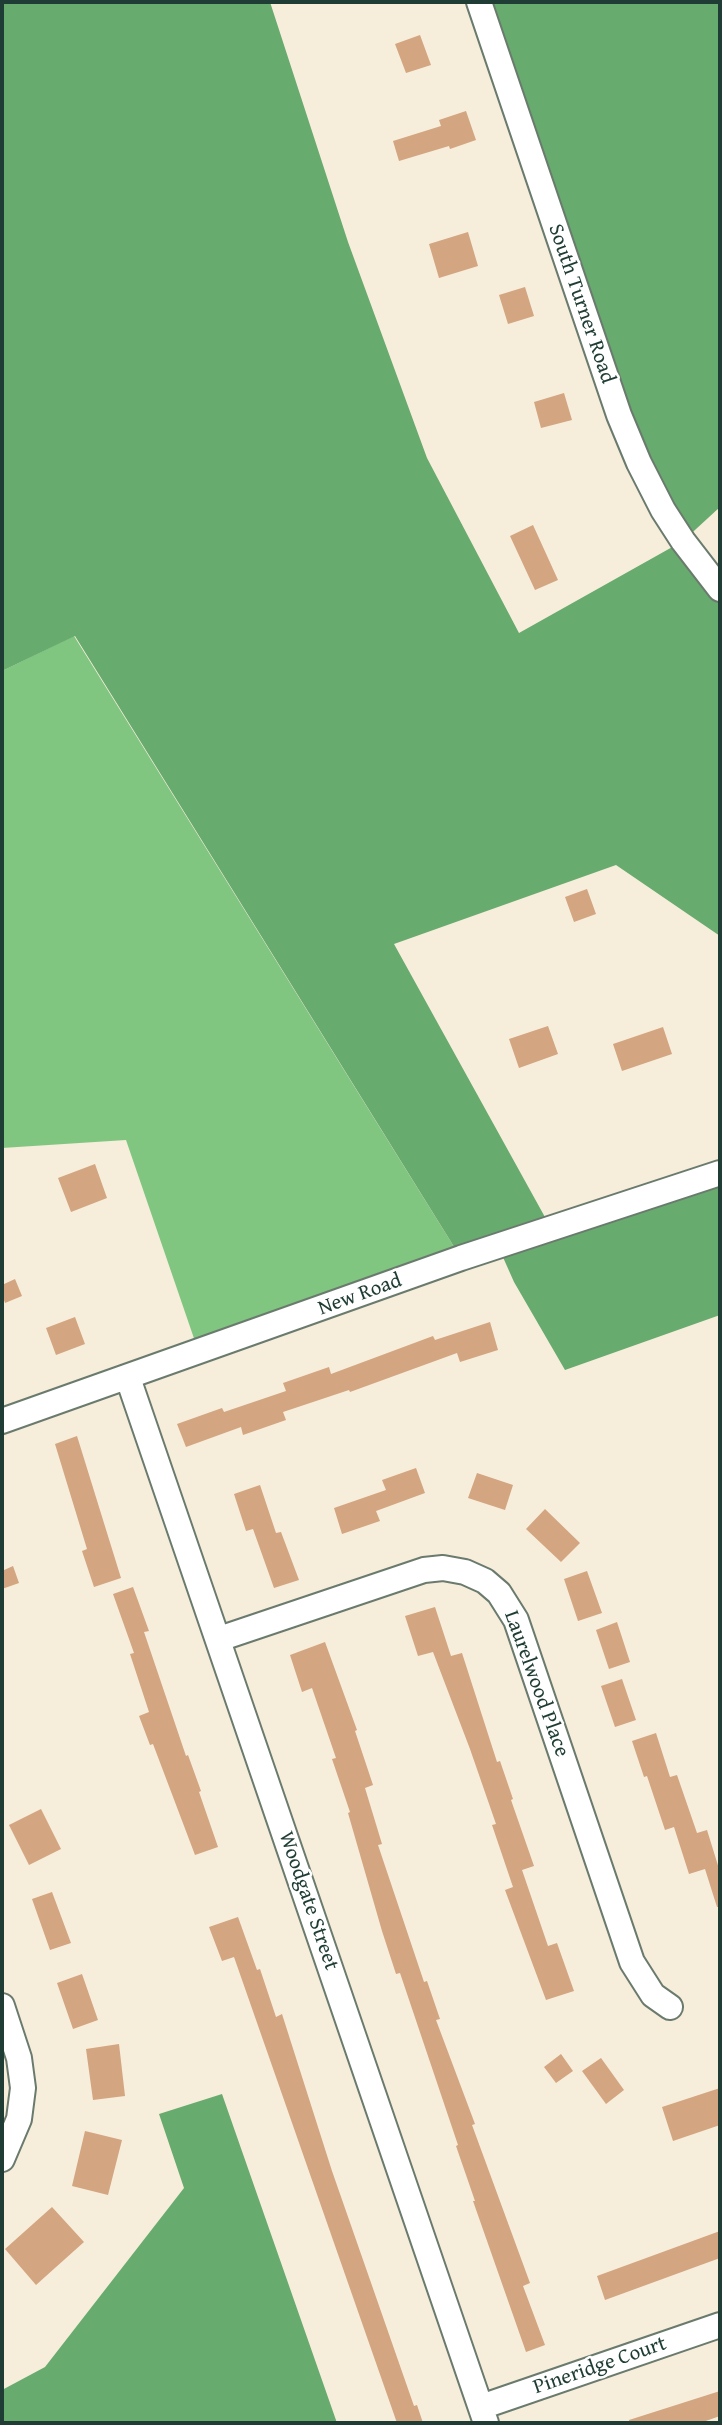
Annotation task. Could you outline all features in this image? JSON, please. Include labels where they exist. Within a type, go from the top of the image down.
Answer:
[{"type":"street","name":"South Turner Road","points":[[479,2],[619,415],[639,463],[676,531],[720,589]]},
{"type":"street","name":"New Road","points":[[2,1422],[460,1258],[720,1173]]},
{"type":"street","name":"Woodgate Street","points":[[128,1378],[484,2415]]},
{"type":"street","name":"Laurelwood Place","points":[[219,1639],[425,1570],[443,1568],[465,1572],[485,1581],[499,1593],[516,1620],[632,1962],[653,1995],[670,2007]]},
{"type":"street","points":[[2,2006],[19,2058],[23,2088],[19,2119],[2,2159]]},
{"type":"street","name":"Pineridge Court","points":[[484,2415],[720,2325]]},
{"type":"green space","points":[[2,2],[270,2],[348,242],[427,458],[519,633],[683,541],[720,589],[720,936],[616,865],[394,944],[551,1228],[720,1173],[720,1315],[565,1370],[514,1282],[498,1246],[461,1258],[75,636],[2,671]]},
{"type":"green space","points":[[479,2],[720,2],[720,507],[683,541],[663,510]]},
{"type":"green space","points":[[74,636],[461,1258],[199,1353],[126,1140],[2,1148],[2,671]]},
{"type":"green space","points":[[222,2094],[337,2423],[2,2423],[2,2390],[45,2367],[184,2188],[159,2114]]},
{"type":"building","points":[[420,35],[431,65],[406,73],[395,44]]},
{"type":"building","points":[[466,111],[476,140],[399,161],[393,141],[441,126],[439,120]]},
{"type":"building","points":[[468,232],[478,266],[439,278],[429,244]]},
{"type":"building","points":[[525,287],[534,316],[508,324],[499,295]]},
{"type":"building","points":[[564,393],[572,420],[541,428],[534,402]]},
{"type":"building","points":[[533,525],[558,580],[535,590],[510,536]]},
{"type":"building","points":[[587,889],[596,914],[574,922],[565,897]]},
{"type":"building","points":[[548,1026],[558,1054],[519,1068],[509,1039]]},
{"type":"building","points":[[663,1027],[672,1054],[622,1071],[613,1044]]},
{"type":"building","points":[[95,1164],[107,1198],[71,1212],[58,1178]]},
{"type":"building","points":[[15,1279],[22,1296],[5,1303],[2,1285]]},
{"type":"building","points":[[75,1317],[85,1344],[56,1355],[46,1328]]},
{"type":"building","points":[[490,1322],[498,1350],[460,1362],[457,1353],[350,1392],[349,1390],[283,1412],[286,1420],[243,1435],[241,1427],[186,1447],[177,1424],[222,1408],[224,1412],[286,1391],[283,1383],[329,1367],[331,1374],[433,1336],[435,1340]]},
{"type":"building","points":[[77,1436],[121,1578],[94,1587],[82,1551],[87,1549],[55,1444]]},
{"type":"building","points":[[416,1468],[425,1493],[376,1511],[380,1521],[342,1534],[334,1508],[386,1490],[382,1480]]},
{"type":"building","points":[[477,1473],[513,1485],[505,1510],[468,1498]]},
{"type":"building","points":[[260,1485],[276,1533],[281,1532],[299,1580],[274,1588],[253,1529],[246,1531],[234,1494]]},
{"type":"building","points":[[545,1509],[580,1543],[561,1562],[526,1529]]},
{"type":"building","points":[[13,1566],[19,1583],[2,1589],[2,1571]]},
{"type":"building","points":[[587,1571],[602,1613],[578,1621],[564,1579]]},
{"type":"building","points":[[133,1587],[149,1631],[144,1632],[186,1756],[188,1755],[201,1791],[199,1792],[218,1847],[195,1855],[153,1744],[150,1745],[139,1716],[149,1712],[130,1654],[134,1653],[113,1594]]},
{"type":"building","points":[[435,1607],[451,1656],[462,1653],[534,1866],[522,1870],[548,1946],[557,1943],[574,1991],[546,2000],[505,1890],[513,1887],[492,1825],[496,1824],[470,1749],[433,1652],[418,1656],[405,1616]]},
{"type":"building","points":[[617,1622],[630,1662],[609,1669],[596,1630]]},
{"type":"building","points":[[325,1642],[357,1730],[355,1731],[373,1785],[365,1788],[382,1844],[378,1845],[424,1982],[427,1981],[440,2019],[436,2020],[475,2124],[472,2125],[530,2283],[523,2286],[545,2345],[526,2352],[473,2201],[456,2146],[458,2145],[400,1973],[396,1974],[382,1931],[348,1813],[350,1812],[332,1759],[336,1758],[312,1688],[302,1692],[290,1655]]},
{"type":"building","points":[[622,1679],[636,1720],[615,1727],[601,1686]]},
{"type":"building","points":[[656,1733],[670,1777],[677,1775],[697,1833],[707,1830],[720,1872],[720,1907],[717,1907],[705,1869],[689,1874],[674,1827],[665,1830],[647,1776],[644,1777],[632,1741]]},
{"type":"building","points":[[41,1809],[61,1849],[29,1865],[9,1825]]},
{"type":"building","points":[[52,1892],[71,1943],[50,1950],[32,1899]]},
{"type":"building","points":[[238,1917],[276,2017],[282,2014],[332,2171],[414,2406],[417,2405],[423,2423],[397,2423],[234,1957],[222,1961],[209,1927]]},
{"type":"building","points":[[82,1974],[98,2020],[73,2029],[57,1983]]},
{"type":"building","points":[[119,2044],[125,2096],[93,2100],[86,2049]]},
{"type":"building","points":[[561,2054],[573,2071],[556,2083],[544,2067]]},
{"type":"building","points":[[601,2058],[624,2090],[606,2104],[582,2071]]},
{"type":"building","points":[[720,2088],[720,2125],[673,2141],[662,2107]]},
{"type":"building","points":[[85,2131],[122,2140],[108,2195],[72,2186]]},
{"type":"building","points":[[52,2207],[84,2242],[36,2285],[5,2249]]},
{"type":"building","points":[[720,2231],[720,2258],[605,2300],[597,2276]]},
{"type":"building","points":[[720,2391],[720,2416],[700,2423],[629,2423],[629,2420]]}]
